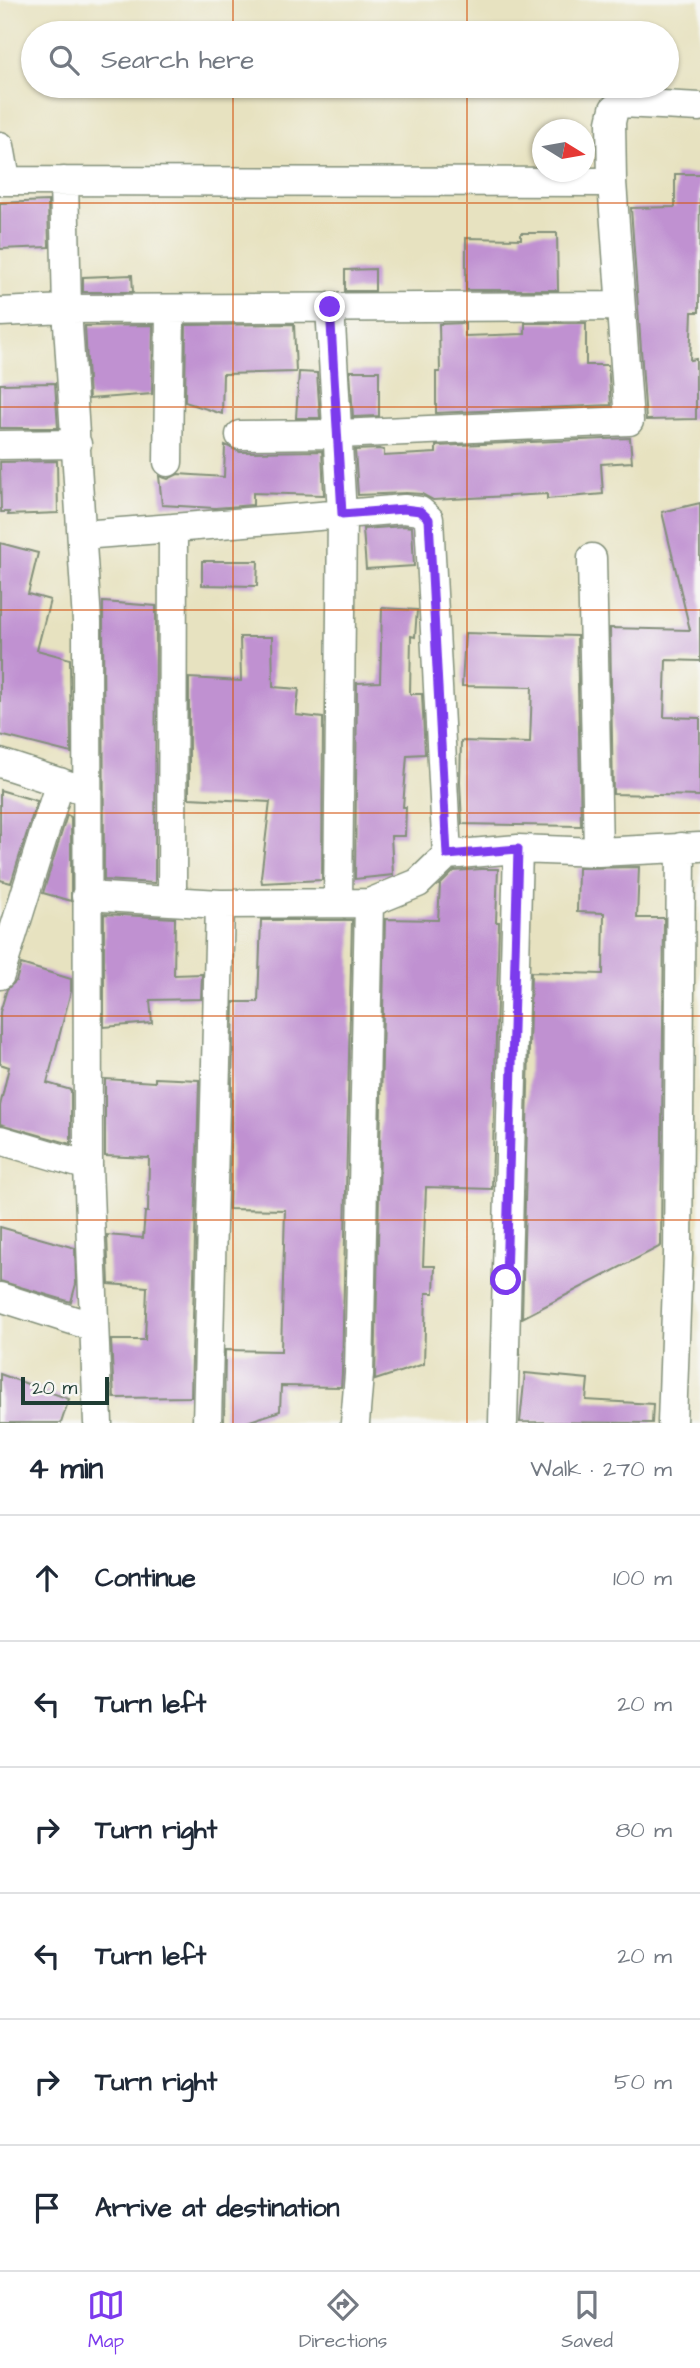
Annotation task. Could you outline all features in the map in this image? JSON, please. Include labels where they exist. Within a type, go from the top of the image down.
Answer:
[{"type":"street","points":[[240,435],[339,434],[629,421],[612,182],[611,122],[614,109],[622,103],[700,107]]},
{"type":"street","points":[[0,146],[3,181],[612,182]]},
{"type":"street","points":[[64,181],[67,309],[87,622],[88,1166],[98,1423]]},
{"type":"street","points":[[0,312],[67,309],[620,306]]},
{"type":"street","points":[[330,307],[342,514],[338,903]]},
{"type":"street","points":[[168,462],[170,309]]},
{"type":"street","points":[[0,445],[77,444]]},
{"type":"street","points":[[82,535],[404,509],[420,511],[429,519],[447,855]]},
{"type":"street","points":[[172,900],[173,528]]},
{"type":"street","points":[[592,558],[598,852]]},
{"type":"street","points":[[0,763],[86,790]]},
{"type":"street","points":[[0,975],[60,782]]},
{"type":"street","points":[[86,897],[220,904],[369,903],[418,883],[447,855],[518,849],[598,852],[691,847],[672,1423]]},
{"type":"street","points":[[503,1423],[518,849]]},
{"type":"street","points":[[355,1423],[359,1374],[369,903]]},
{"type":"street","points":[[207,1423],[220,904]]},
{"type":"street","points":[[0,1140],[88,1166]]},
{"type":"street","points":[[0,1297],[94,1327]]},
{"type":"building","points":[[675,174],[700,174],[699,312],[692,312],[690,360],[696,359],[696,419],[646,420],[631,208],[675,207]]},
{"type":"building","points":[[48,201],[49,247],[0,249],[0,203]]},
{"type":"building","points":[[521,233],[557,233],[558,290],[466,290],[466,238],[521,239]]},
{"type":"building","points":[[375,269],[375,291],[345,291],[345,270]]},
{"type":"building","points":[[132,275],[133,292],[83,292],[83,277]]},
{"type":"building","points":[[465,323],[465,336],[525,334],[525,323],[586,323],[586,365],[608,365],[611,405],[436,413],[436,372],[440,372],[439,324]]},
{"type":"building","points":[[294,324],[296,372],[223,374],[222,414],[185,402],[186,325]]},
{"type":"building","points":[[153,325],[152,394],[89,399],[85,326]]},
{"type":"building","points":[[350,371],[379,371],[379,416],[353,417]]},
{"type":"building","points":[[299,372],[317,373],[320,418],[296,418]]},
{"type":"building","points":[[55,383],[58,428],[0,428],[0,384]]},
{"type":"building","points":[[630,438],[632,462],[601,464],[603,494],[547,499],[547,494],[433,500],[422,494],[358,495],[355,450],[384,450],[384,456],[436,453],[436,446]]},
{"type":"building","points":[[225,445],[240,452],[322,451],[324,495],[253,493],[253,505],[215,508],[162,505],[159,476],[168,479],[178,474],[224,477]]},
{"type":"building","points":[[57,461],[58,513],[8,515],[9,512],[1,512],[0,462]]},
{"type":"building","points":[[700,503],[700,661],[666,660],[664,717],[700,718],[700,796],[613,794],[610,628],[690,630],[662,512]]},
{"type":"building","points":[[412,527],[414,566],[366,569],[363,529]]},
{"type":"building","points":[[0,543],[38,553],[28,594],[50,600],[37,650],[70,659],[71,753],[0,735]]},
{"type":"building","points":[[202,561],[258,561],[257,586],[202,585]]},
{"type":"building","points":[[103,602],[156,606],[155,883],[104,880]]},
{"type":"building","points":[[382,608],[417,610],[415,637],[411,636],[410,694],[422,694],[425,754],[407,755],[403,807],[406,807],[405,836],[391,836],[393,875],[355,879],[357,683],[380,682]]},
{"type":"building","points":[[465,633],[577,636],[581,826],[462,824],[461,741],[530,743],[532,687],[462,686]]},
{"type":"building","points":[[240,637],[272,637],[273,687],[299,689],[296,715],[323,718],[322,880],[262,883],[270,802],[189,798],[189,678],[241,681]]},
{"type":"building","points":[[0,790],[37,801],[11,883],[0,880]]},
{"type":"building","points":[[67,815],[71,817],[71,901],[43,893]]},
{"type":"building","points":[[639,867],[637,918],[664,918],[661,1246],[522,1318],[531,972],[603,974],[604,913],[577,912],[578,868]]},
{"type":"building","points":[[498,869],[492,1189],[426,1187],[423,1266],[435,1266],[434,1293],[426,1293],[424,1364],[375,1380],[385,919],[438,920],[440,885],[454,871]]},
{"type":"building","points":[[104,914],[175,918],[174,975],[202,974],[201,999],[150,1000],[152,1023],[104,1027]]},
{"type":"building","points":[[261,920],[352,920],[341,1387],[281,1386],[280,1411],[244,1423],[224,1423],[225,1350],[281,1351],[285,1210],[229,1209],[234,1002],[258,1002]]},
{"type":"building","points":[[21,964],[71,979],[71,991],[47,1083],[71,1090],[71,1144],[0,1124],[0,1106],[9,1067],[0,1064],[0,1012],[7,989],[16,981]]},
{"type":"building","points":[[155,1078],[199,1080],[191,1397],[114,1398],[111,1340],[145,1340],[147,1287],[109,1284],[107,1235],[143,1238],[145,1212],[148,1212],[149,1158],[105,1156],[105,1079],[155,1082]]},
{"type":"building","points":[[0,1227],[75,1248],[76,1284],[71,1302],[0,1281]]},
{"type":"building","points":[[525,1373],[588,1379],[586,1400],[653,1404],[652,1423],[520,1422]]},
{"type":"building","points":[[0,1374],[69,1399],[61,1423],[0,1423]]},
{"type":"route","points":[[330,307],[342,514],[404,509],[420,511],[429,519],[447,855],[518,849],[506,1280]]}]
